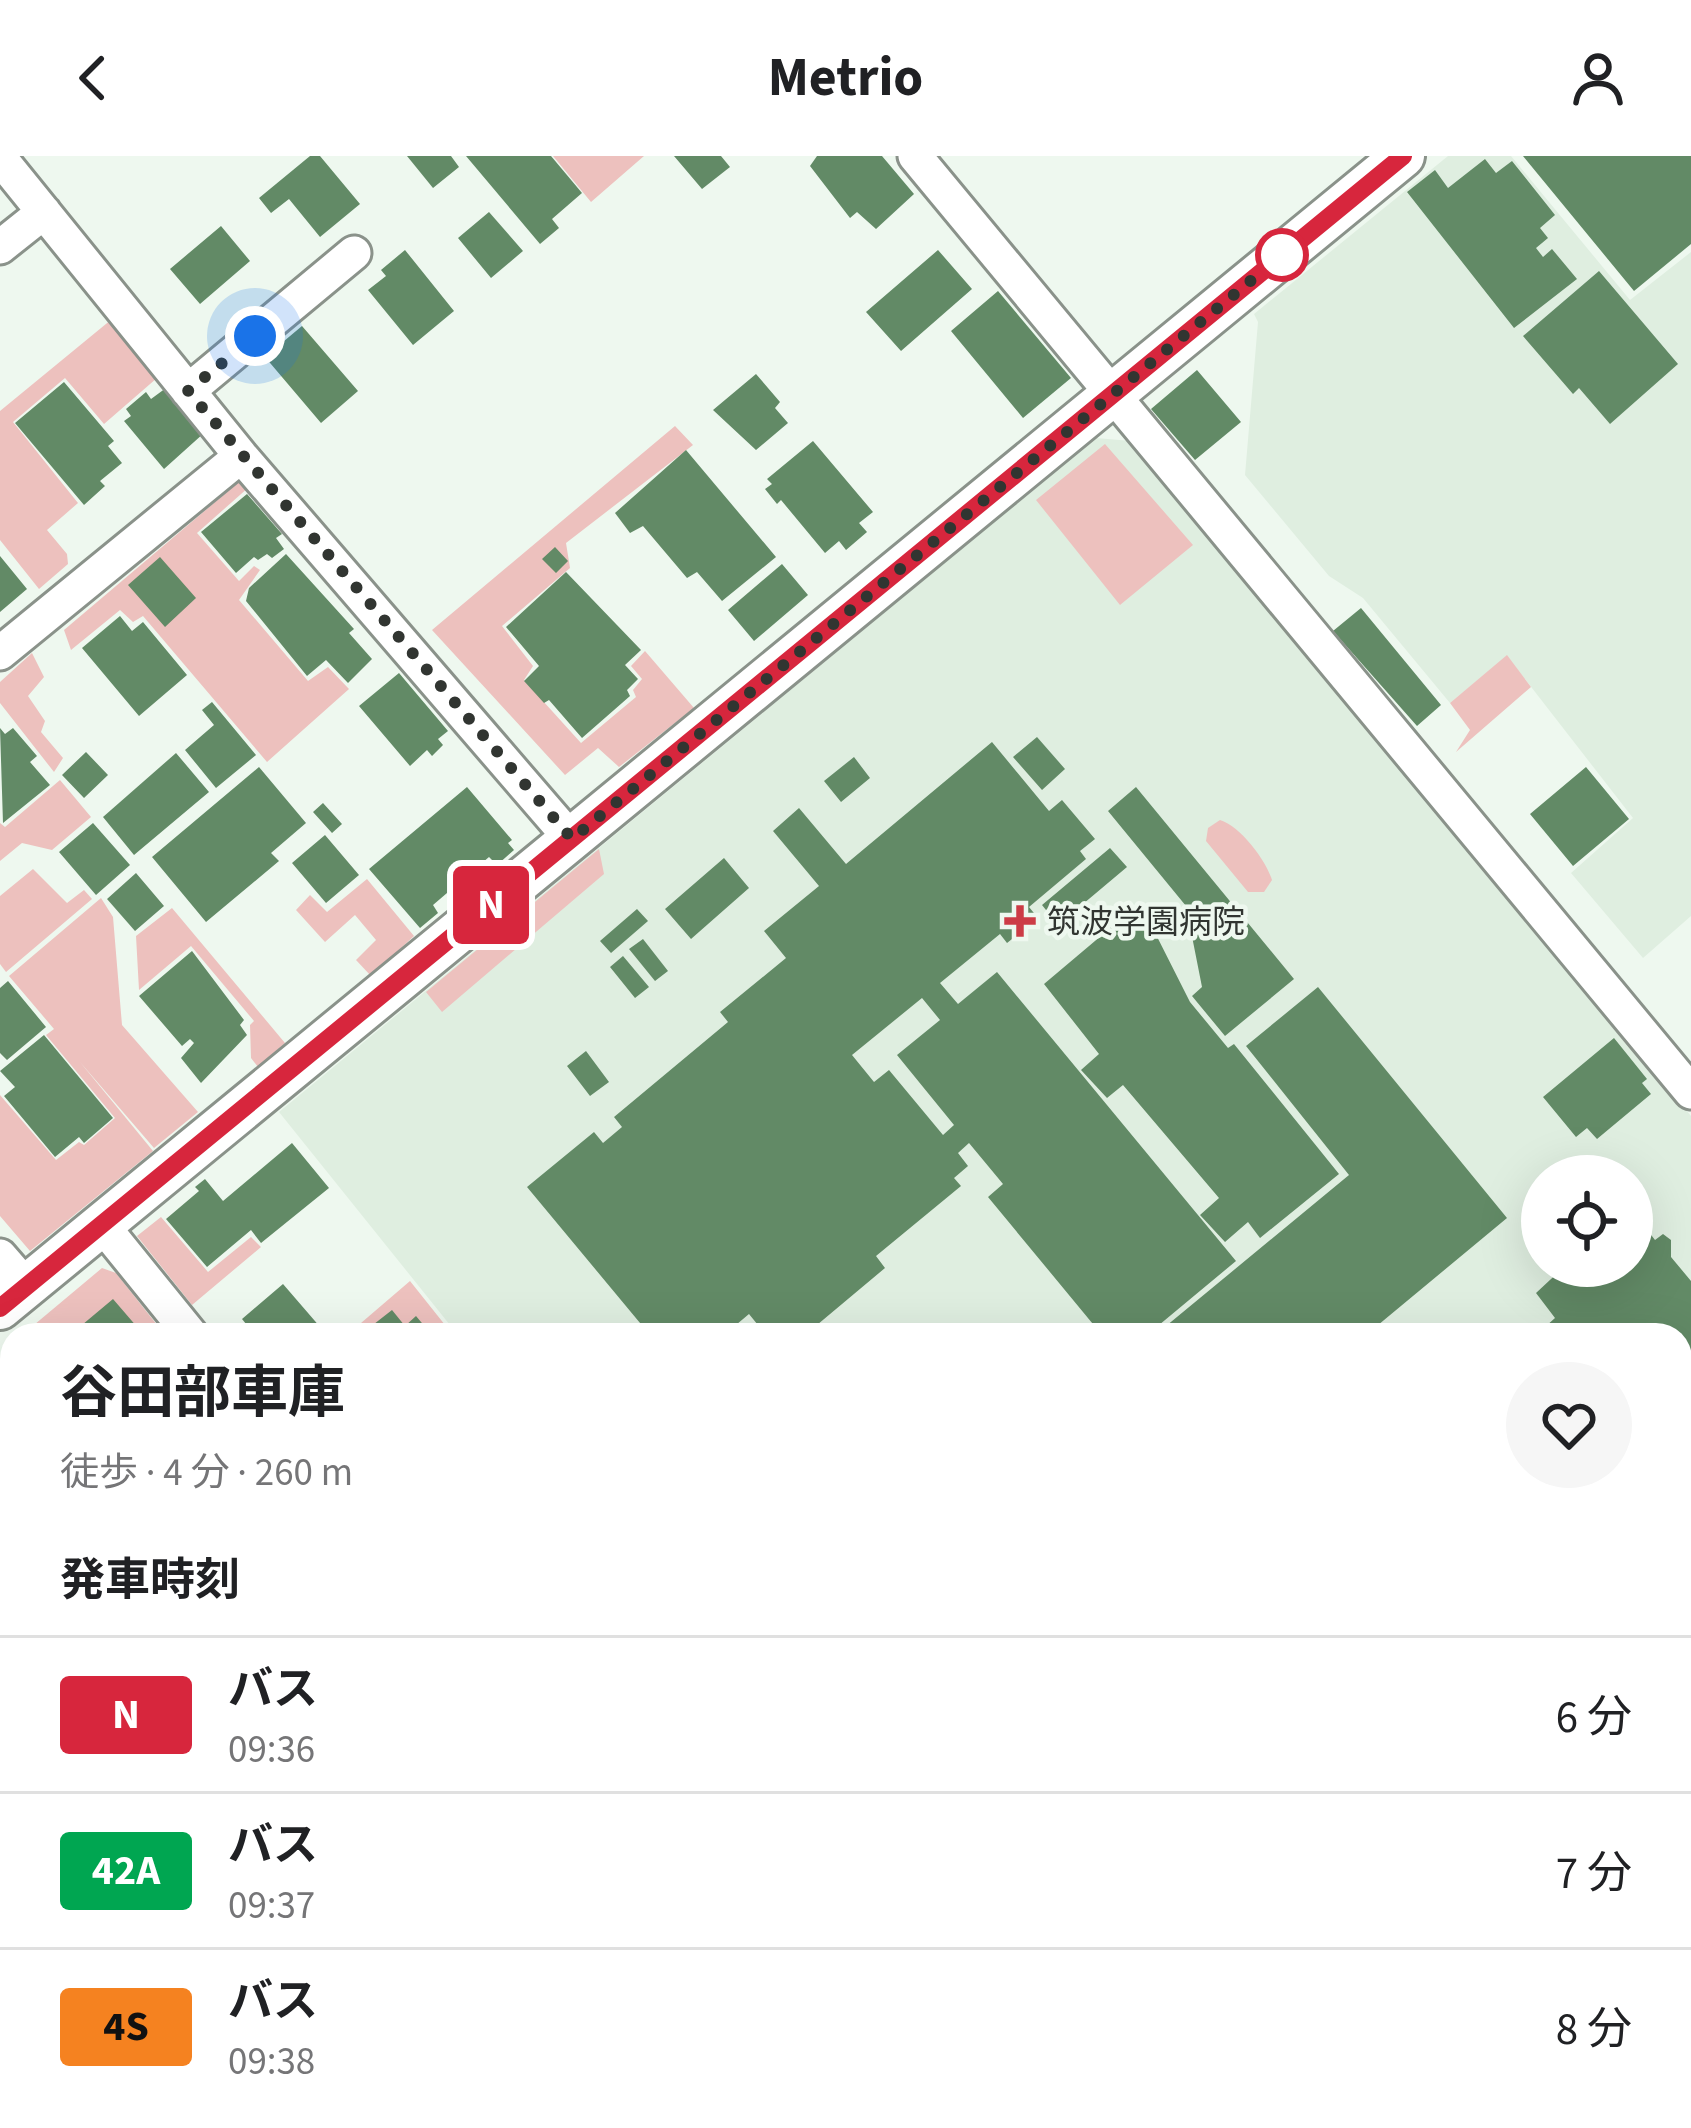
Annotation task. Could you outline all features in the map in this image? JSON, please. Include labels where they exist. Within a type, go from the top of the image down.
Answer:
[{"type":"street","points":[[915,156],[1691,1092]]},
{"type":"street","points":[[9,1283],[102,1225],[1403,156]]},
{"type":"street","points":[[0,158],[241,457],[572,839]]},
{"type":"street","points":[[0,247],[44,212]]},
{"type":"street","points":[[188,391],[354,253]]},
{"type":"street","points":[[0,653],[241,457]]},
{"type":"street","points":[[102,1225],[181,1323]]},
{"type":"shaded area","points":[[553,156],[644,156],[591,202]]},
{"type":"shaded area","points":[[1448,156],[1511,156],[1630,300],[1691,252],[1691,916],[1643,958],[1571,873],[1633,818],[1507,656],[1450,703],[1363,598],[1329,576],[1245,475],[1258,322],[1254,314]]},
{"type":"shaded area","points":[[112,319],[157,378],[104,424],[65,378],[13,422],[78,503],[47,530],[67,554],[68,564],[39,589],[0,540],[0,411]]},
{"type":"shaded area","points":[[675,426],[693,445],[566,543],[570,568],[502,626],[533,666],[524,680],[581,743],[636,697],[633,690],[642,679],[631,666],[645,651],[694,708],[619,767],[598,748],[565,775],[432,630]]},
{"type":"shaded area","name":"筑波学園病院","points":[[1096,438],[1131,441],[1691,1116],[1691,1323],[448,1323],[279,1112]]},
{"type":"shaded area","points":[[1105,444],[1193,545],[1120,605],[1036,500]]},
{"type":"shaded area","points":[[240,481],[249,487],[197,533],[239,581],[254,566],[260,570],[239,600],[308,681],[328,667],[349,689],[267,762],[143,616],[133,622],[120,610],[71,650],[64,630]]},
{"type":"shaded area","points":[[32,653],[44,677],[28,696],[45,721],[41,732],[63,758],[54,772],[0,703],[0,682]]},
{"type":"shaded area","points":[[1507,655],[1531,687],[1456,752],[1470,730],[1450,703]]},
{"type":"shaded area","points":[[60,780],[91,817],[52,850],[22,843],[0,861],[0,823],[5,827]]},
{"type":"shaded area","points":[[1220,820],[1244,836],[1264,863],[1272,880],[1264,892],[1248,892],[1206,841],[1208,828]]},
{"type":"shaded area","points":[[599,849],[604,874],[442,1012],[426,992]]},
{"type":"shaded area","points":[[33,869],[67,903],[84,890],[92,899],[6,972],[0,964],[0,896]]},
{"type":"shaded area","points":[[367,879],[414,936],[371,976],[356,960],[376,940],[355,915],[325,942],[296,910],[310,895],[327,912]]},
{"type":"shaded area","points":[[101,898],[113,917],[122,1025],[198,1112],[154,1148],[80,1062],[153,1151],[30,1251],[0,1216],[0,1095],[56,1160],[79,1142],[84,1145],[115,1118],[46,1035],[54,1029],[9,976]]},
{"type":"shaded area","points":[[172,908],[285,1043],[258,1067],[251,1058],[250,1025],[254,1021],[191,946],[139,990],[136,936]]},
{"type":"shaded area","points":[[161,1217],[208,1272],[251,1237],[261,1247],[192,1305],[137,1236]]},
{"type":"shaded area","points":[[102,1268],[116,1273],[156,1323],[36,1323]]},
{"type":"shaded area","points":[[410,1281],[443,1323],[361,1323]]},
{"type":"building","points":[[310,156],[320,156],[360,204],[320,237],[289,199],[271,213],[259,198]]},
{"type":"building","points":[[407,156],[451,156],[459,167],[433,188]]},
{"type":"building","points":[[466,156],[551,156],[582,193],[552,219],[559,228],[540,244]]},
{"type":"building","points":[[674,156],[721,156],[730,167],[702,189]]},
{"type":"building","points":[[817,156],[882,156],[914,194],[876,229],[857,212],[850,218],[810,166]]},
{"type":"building","points":[[1523,156],[1691,156],[1691,244],[1634,291]]},
{"type":"building","points":[[1485,159],[1496,173],[1512,161],[1555,215],[1540,228],[1548,238],[1536,248],[1543,257],[1552,249],[1577,279],[1514,328],[1407,192],[1435,170],[1448,188]]},
{"type":"building","points":[[489,212],[523,251],[491,278],[458,238]]},
{"type":"building","points":[[221,226],[250,261],[200,304],[170,269]]},
{"type":"building","points":[[405,250],[454,311],[413,345],[368,290],[386,276],[381,270]]},
{"type":"building","points":[[938,250],[972,289],[901,351],[866,312]]},
{"type":"building","points":[[1599,271],[1678,364],[1610,424],[1579,388],[1573,394],[1523,336]]},
{"type":"building","points":[[998,291],[1071,378],[1023,418],[951,331]]},
{"type":"building","points":[[302,326],[358,391],[321,423],[265,357]]},
{"type":"building","points":[[1197,370],[1241,422],[1195,460],[1151,409]]},
{"type":"building","points":[[756,374],[780,402],[775,408],[788,423],[756,450],[713,410]]},
{"type":"building","points":[[64,382],[114,441],[108,446],[122,463],[100,481],[105,486],[84,505],[15,423]]},
{"type":"building","points":[[166,388],[204,433],[164,469],[124,421],[131,416],[126,409],[146,392],[151,399]]},
{"type":"building","points":[[813,441],[873,512],[859,523],[867,532],[846,550],[839,541],[825,553],[781,500],[777,504],[765,489],[772,484],[767,479]]},
{"type":"building","points":[[686,450],[776,557],[722,601],[697,572],[687,578],[643,526],[630,533],[615,513]]},
{"type":"building","points":[[247,494],[282,534],[276,538],[284,549],[272,558],[267,554],[258,560],[254,557],[236,573],[201,532]]},
{"type":"building","points":[[555,547],[568,561],[556,573],[542,559]]},
{"type":"building","points":[[286,554],[354,629],[349,633],[372,659],[348,683],[326,660],[307,676],[246,601],[249,588]]},
{"type":"building","points":[[0,556],[27,589],[0,612]]},
{"type":"building","points":[[160,557],[196,598],[165,627],[128,585]]},
{"type":"building","points":[[782,564],[808,595],[754,641],[728,610]]},
{"type":"building","points":[[566,572],[641,650],[625,665],[638,679],[627,690],[630,696],[582,738],[549,700],[544,703],[524,681],[539,666],[506,627]]},
{"type":"building","points":[[1361,608],[1441,705],[1417,726],[1333,631]]},
{"type":"building","points":[[120,616],[132,631],[143,622],[187,675],[139,716],[82,648]]},
{"type":"building","points":[[399,673],[448,731],[438,739],[443,745],[432,756],[427,750],[410,766],[359,706]]},
{"type":"building","points":[[212,702],[256,755],[216,788],[185,750],[214,725],[202,710]]},
{"type":"building","points":[[0,728],[5,734],[13,728],[37,756],[30,762],[50,785],[3,823]]},
{"type":"building","points":[[1037,737],[1065,769],[1042,790],[1013,757]]},
{"type":"building","points":[[992,742],[1049,811],[1062,800],[1095,839],[1080,851],[1086,859],[1029,907],[1038,918],[1007,943],[1000,934],[940,983],[958,1004],[997,972],[1236,1261],[1161,1323],[1092,1323],[988,1197],[1003,1184],[969,1143],[958,1153],[968,1166],[954,1178],[961,1186],[876,1256],[885,1268],[819,1323],[756,1323],[749,1314],[738,1323],[640,1323],[527,1187],[594,1132],[603,1143],[622,1127],[614,1117],[728,1022],[720,1012],[786,958],[764,931],[819,886],[773,831],[799,808],[846,864]],"holes":[[[922,998],[940,1020],[897,1055],[954,1125],[943,1135],[889,1070],[874,1082],[852,1055]]]},
{"type":"building","points":[[86,752],[108,775],[84,798],[62,775]]},
{"type":"building","points":[[176,753],[209,792],[134,855],[103,817]]},
{"type":"building","points":[[854,757],[870,778],[841,802],[824,781]]},
{"type":"building","points":[[259,767],[306,823],[271,853],[279,861],[206,922],[152,857]]},
{"type":"building","points":[[1586,767],[1629,819],[1573,866],[1530,814]]},
{"type":"building","points":[[467,787],[512,840],[508,843],[514,850],[497,865],[489,857],[433,905],[438,913],[420,928],[369,869]]},
{"type":"building","points":[[1136,787],[1294,979],[1225,1036],[1192,996],[1202,987],[1186,906],[1108,811]]},
{"type":"building","points":[[323,803],[342,824],[332,833],[313,812]]},
{"type":"building","points":[[93,823],[130,865],[96,895],[59,852]]},
{"type":"building","points":[[325,835],[359,875],[326,903],[292,863]]},
{"type":"building","points":[[1110,848],[1127,867],[1058,925],[1042,905]]},
{"type":"building","points":[[724,858],[749,888],[691,939],[665,909]]},
{"type":"building","points":[[136,873],[164,906],[135,931],[107,899]]},
{"type":"building","points":[[1140,903],[1190,1002],[1228,1048],[1234,1044],[1339,1174],[1260,1238],[1248,1222],[1225,1242],[1200,1215],[1219,1198],[1123,1085],[1107,1098],[1081,1070],[1099,1054],[1044,984]]},
{"type":"building","points":[[637,909],[648,921],[611,953],[600,941]]},
{"type":"building","points":[[643,939],[668,971],[655,981],[629,949]]},
{"type":"building","points":[[192,951],[244,1020],[240,1025],[247,1035],[201,1083],[181,1058],[194,1043],[190,1039],[182,1046],[139,996]]},
{"type":"building","points":[[623,956],[649,987],[635,998],[610,967]]},
{"type":"building","points":[[8,981],[46,1027],[7,1060],[0,1053],[0,988]]},
{"type":"building","points":[[1318,987],[1507,1218],[1380,1323],[1170,1323],[1349,1175],[1246,1046]]},
{"type":"building","points":[[44,1035],[113,1118],[84,1143],[79,1137],[55,1157],[4,1096],[15,1087],[0,1071]]},
{"type":"building","points":[[1614,1038],[1647,1079],[1642,1083],[1651,1094],[1597,1139],[1587,1128],[1576,1137],[1543,1097]]},
{"type":"building","points":[[586,1051],[609,1082],[590,1096],[567,1066]]},
{"type":"building","points":[[292,1143],[329,1188],[261,1243],[251,1230],[207,1267],[166,1219],[199,1191],[195,1187],[205,1179],[223,1201]]},
{"type":"building","points":[[1663,1234],[1671,1240],[1671,1257],[1691,1281],[1691,1323],[1549,1323],[1555,1318],[1536,1293],[1542,1287],[1653,1287],[1653,1237]]},
{"type":"building","points":[[283,1284],[317,1323],[245,1323],[242,1319]]},
{"type":"building","points":[[113,1299],[134,1323],[84,1323]]},
{"type":"building","points":[[392,1310],[403,1323],[375,1323]]},
{"type":"bus line","name":"N","points":[[0,1308],[1403,156]]},
{"type":"place","name":"筑波学園病院","points":[[1020,921]]},
{"type":"route","points":[[255,336],[188,391],[572,839],[1282,255]]}]
